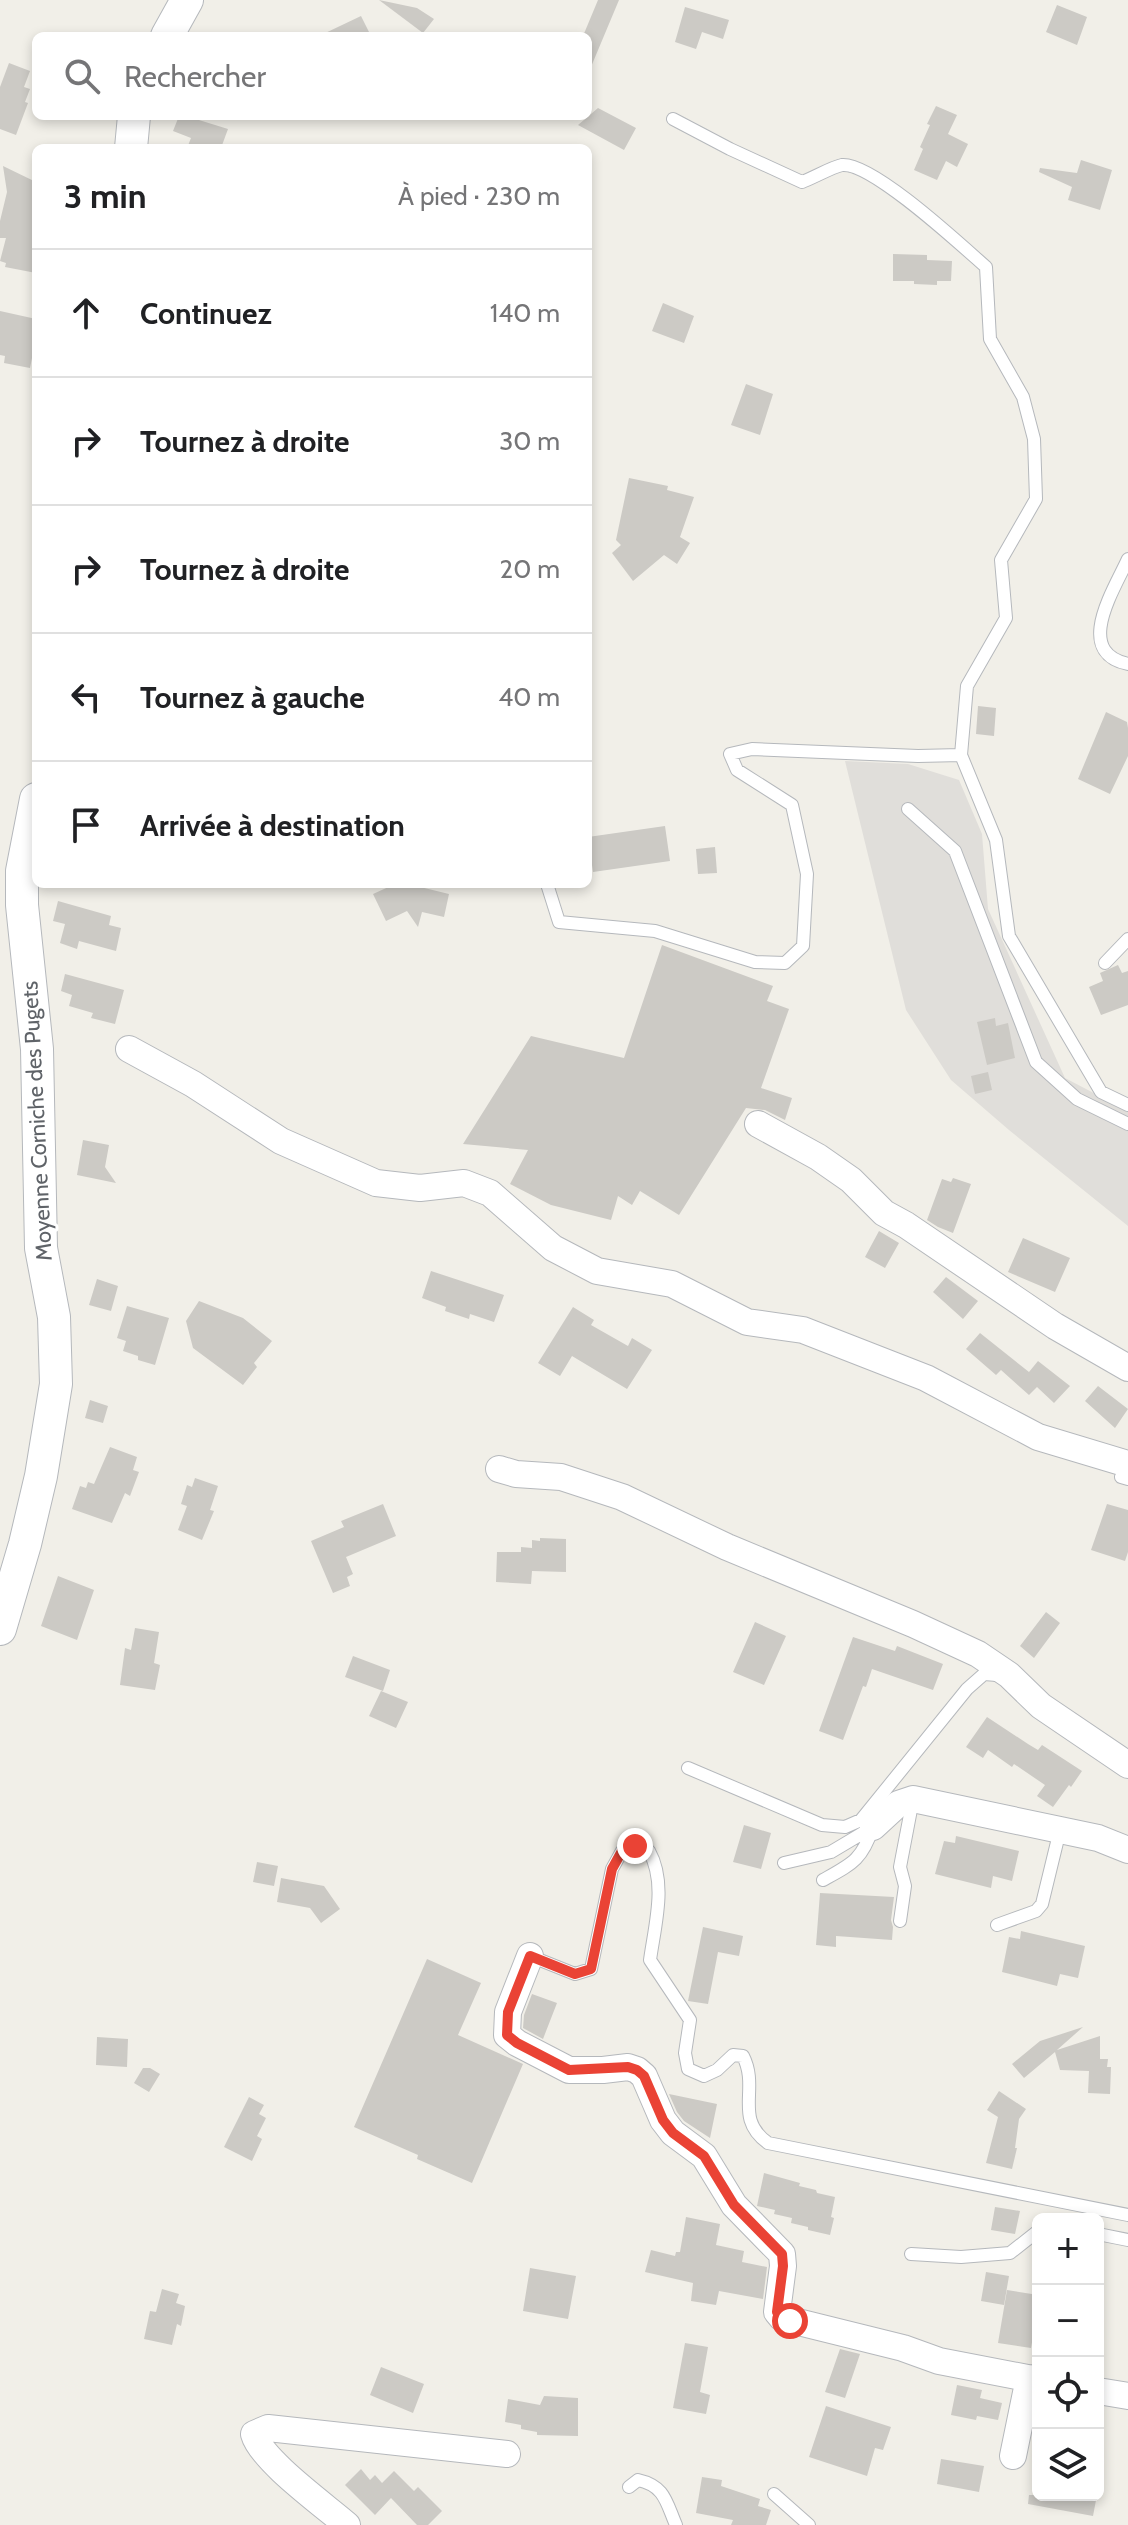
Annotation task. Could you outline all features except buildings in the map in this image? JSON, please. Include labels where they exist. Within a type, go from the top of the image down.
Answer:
[{"type":"street","points":[[169,32],[187,0]]},
{"type":"street","points":[[131,144],[134,120]]},
{"type":"street","name":"Moyenne Corniche des Pugets","points":[[0,1629],[38,1490],[56,1384],[54,1317],[41,1248],[37,1049],[22,905],[22,871],[32,820]]},
{"type":"street","points":[[129,1049],[193,1084],[281,1141],[376,1183],[420,1188],[464,1183],[490,1193],[553,1248],[597,1271],[672,1284],[747,1322],[803,1330],[926,1378],[1038,1437],[1126,1473]]},
{"type":"street","points":[[758,1124],[818,1157],[851,1180],[884,1213],[1055,1326],[1128,1368]]},
{"type":"street","points":[[499,1469],[516,1474],[561,1477],[622,1497],[727,1547],[978,1654],[1009,1675],[1041,1706],[1128,1765]]},
{"type":"street","points":[[873,1827],[898,1804],[913,1799],[1098,1838],[1128,1850]]},
{"type":"street","points":[[530,1956],[508,2012],[507,2035],[569,2070],[628,2067],[644,2076],[663,2120],[673,2133],[704,2156],[734,2205],[782,2254],[777,2312],[782,2318],[903,2348],[939,2361],[1032,2379]]},
{"type":"street","points":[[1013,2456],[1032,2383]]},
{"type":"street","points":[[1104,2392],[1128,2396]]},
{"type":"street","points":[[347,2525],[276,2465],[257,2444],[254,2434],[268,2428],[507,2454]]},
{"type":"lane","points":[[673,119],[802,182],[840,165],[856,167],[917,207],[986,267],[990,339],[1023,397],[1034,439],[1036,499],[1001,560],[1006,618],[967,686],[961,755],[996,840],[1009,936],[1101,1092],[1128,1105]]},
{"type":"lane","points":[[1128,559],[1100,622],[1100,643],[1110,657],[1128,664]]},
{"type":"lane","points":[[548,888],[559,922],[655,931],[755,962],[785,963],[803,946],[807,874],[792,805],[737,770],[730,754],[752,749],[961,755]]},
{"type":"lane","points":[[908,809],[955,851],[1036,1062],[1077,1099],[1128,1124]]},
{"type":"lane","points":[[1105,963],[1128,939]]},
{"type":"lane","points":[[688,1768],[822,1825],[845,1827],[861,1820],[967,1689],[984,1674],[1009,1675]]},
{"type":"lane","points":[[900,1921],[905,1886],[900,1867],[913,1799]]},
{"type":"lane","points":[[784,1863],[831,1852],[873,1827]]},
{"type":"lane","points":[[823,1880],[853,1864],[867,1845],[873,1827]]},
{"type":"lane","points":[[997,1925],[1036,1911],[1042,1904],[1060,1830]]},
{"type":"lane","points":[[530,1956],[575,1974],[591,1969],[612,1869],[622,1851],[635,1846],[649,1851],[657,1865],[658,1899],[650,1960],[690,2020],[685,2053],[688,2069],[704,2076],[717,2070],[733,2055],[743,2056],[749,2067],[749,2123],[756,2135],[768,2143],[784,2147],[1128,2215]]},
{"type":"lane","points":[[1104,2235],[1128,2240]]},
{"type":"lane","points":[[911,2254],[961,2257],[1010,2253],[1032,2236]]},
{"type":"lane","points":[[629,2487],[638,2480],[652,2483],[662,2493],[676,2525]]},
{"type":"lane","points":[[774,2494],[809,2525]]},
{"type":"shaded area","points":[[845,761],[908,764],[959,780],[982,834],[988,909],[1065,1078],[1128,1111],[1128,1226],[951,1080],[906,1010]]},
{"type":"route","points":[[635,1846],[622,1851],[612,1869],[591,1969],[575,1974],[530,1956],[508,2012],[507,2035],[569,2070],[628,2067],[644,2076],[663,2120],[673,2133],[704,2156],[734,2205],[782,2254],[777,2312],[790,2321]]}]
